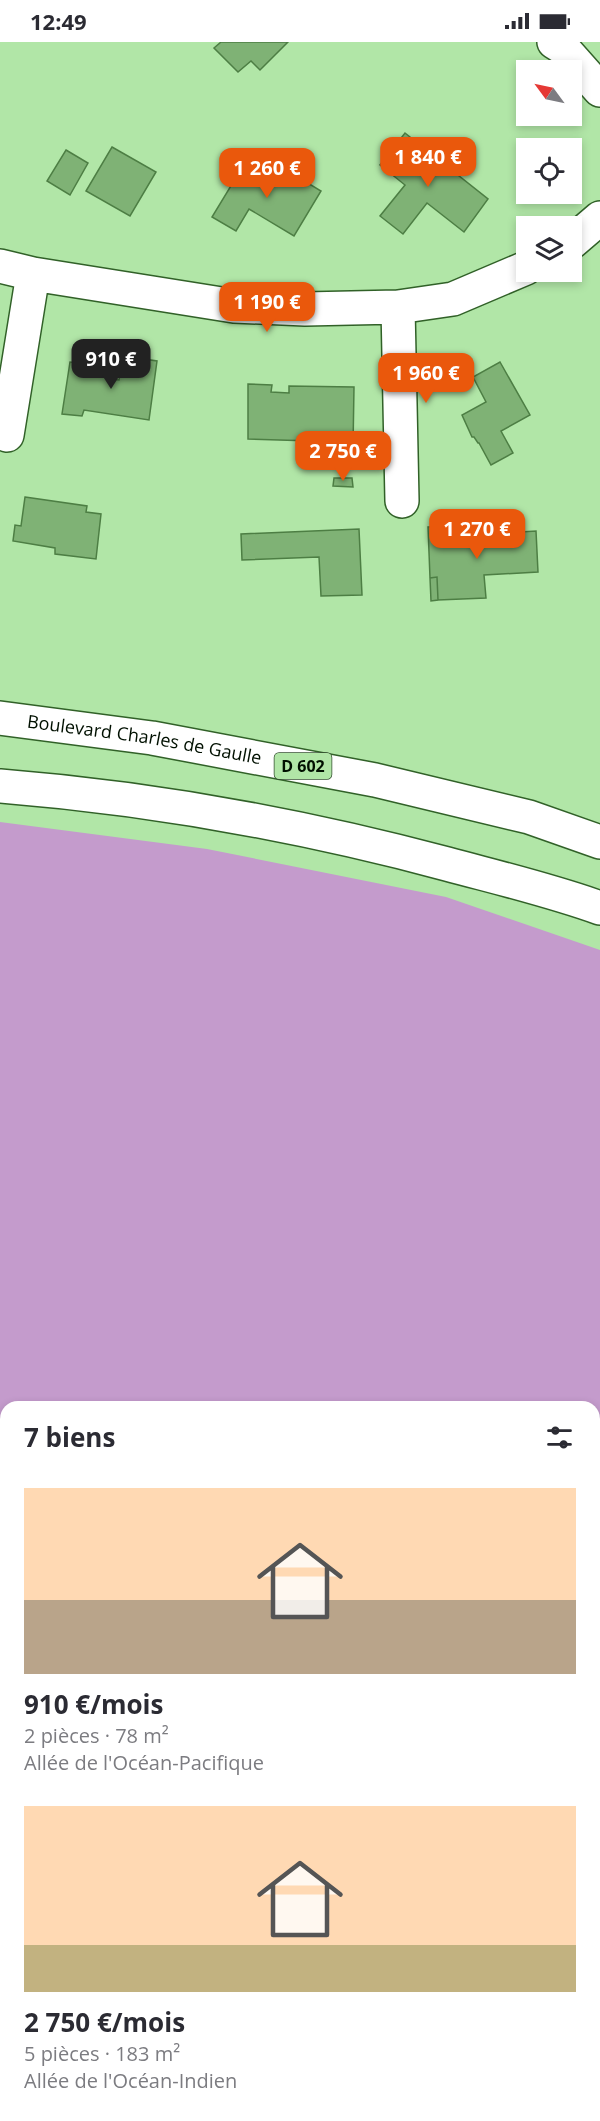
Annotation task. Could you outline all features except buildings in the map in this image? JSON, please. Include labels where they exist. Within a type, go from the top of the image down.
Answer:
[{"type":"main road","points":[[554,42],[562,47],[600,90]]},
{"type":"main road","points":[[582,233],[600,218]]},
{"type":"main road","points":[[0,266],[33,274],[234,306],[305,309],[398,307],[453,299],[516,272]]},
{"type":"main road","points":[[7,435],[33,274]]},
{"type":"main road","points":[[398,307],[402,501]]},
{"type":"main road","name":"Boulevard Charles de Gaulle","points":[[0,718],[164,740],[375,780],[529,817],[600,842]]},
{"type":"main road","points":[[0,786],[138,800],[360,841],[561,894],[600,908]]},
{"type":"main road","points":[[529,817],[600,827]]},
{"type":"shaded area","points":[[0,822],[207,849],[446,897],[600,950],[600,1401],[0,1401]]}]
